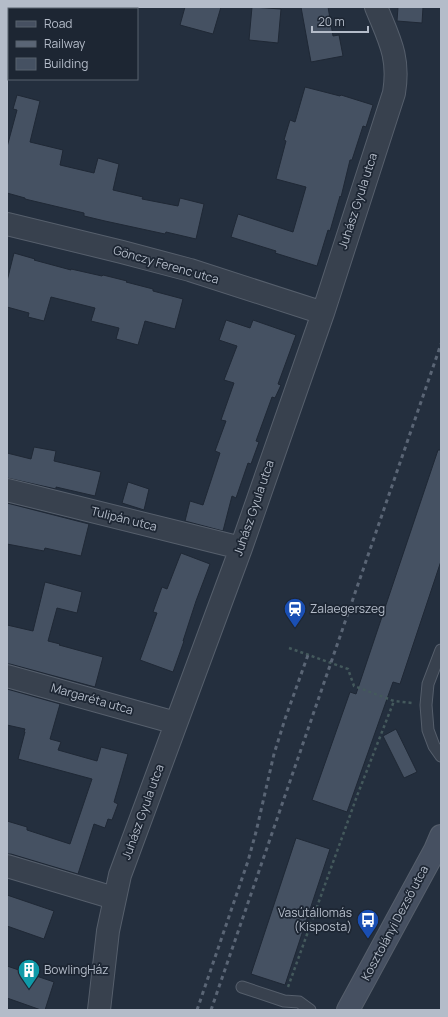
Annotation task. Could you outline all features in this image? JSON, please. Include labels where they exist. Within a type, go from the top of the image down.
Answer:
[{"type":"main road","name":"Kosztolányi Dezső utca","points":[[348,1010],[435,850],[441,836]]},
{"type":"street","name":"Juhász Gyula utca","points":[[98,1010],[108,931],[120,875],[241,548],[323,313],[394,93],[396,82],[395,57],[392,45],[376,7]]},
{"type":"street","name":"Gönczy Ferenc utca","points":[[7,224],[190,270],[323,313]]},
{"type":"street","name":"Tulipán utca","points":[[7,490],[241,548]]},
{"type":"street","name":"Margaréta utca","points":[[7,676],[176,723]]},
{"type":"street","points":[[7,866],[114,898]]},
{"type":"lane","points":[[441,650],[428,684],[426,705],[428,730],[434,746],[441,756]]},
{"type":"lane","points":[[242,988],[284,1001],[299,1002],[310,1010]]},
{"type":"path","points":[[289,648],[348,669],[354,686],[394,701],[426,705]]},
{"type":"path","points":[[284,1001],[357,796],[394,701]]},
{"type":"building","points":[[185,7],[221,7],[213,34],[180,25]]},
{"type":"building","points":[[252,7],[281,9],[278,43],[249,40]]},
{"type":"building","points":[[301,7],[328,7],[333,36],[339,35],[343,56],[311,62]]},
{"type":"building","points":[[398,7],[423,7],[422,23],[397,21]]},
{"type":"building","points":[[305,87],[341,95],[373,105],[366,127],[363,126],[352,160],[350,160],[341,197],[340,196],[330,231],[328,230],[317,266],[231,237],[238,214],[293,232],[306,187],[276,179],[286,141],[284,140],[290,120],[295,122]]},
{"type":"building","points":[[17,95],[40,101],[30,142],[63,150],[60,165],[94,173],[98,158],[119,164],[113,190],[143,197],[142,199],[178,206],[180,198],[204,204],[196,239],[166,232],[165,234],[84,216],[84,213],[25,199],[7,193],[7,147],[17,110],[13,109]]},
{"type":"building","points":[[14,253],[71,270],[103,275],[127,281],[126,282],[153,289],[153,291],[183,299],[175,329],[145,321],[138,345],[116,339],[119,328],[91,321],[95,308],[51,297],[44,321],[28,317],[29,313],[7,307],[7,281]]},
{"type":"building","points":[[226,320],[250,328],[253,320],[296,335],[278,384],[281,385],[275,398],[272,397],[256,441],[259,442],[251,464],[248,463],[236,498],[232,496],[223,531],[185,521],[190,501],[203,505],[220,453],[215,451],[226,421],[221,420],[234,383],[224,380],[237,346],[219,340]]},
{"type":"building","points":[[34,447],[56,451],[54,461],[101,472],[95,496],[7,478],[7,453],[31,459]]},
{"type":"building","points":[[438,450],[441,450],[441,561],[400,684],[393,682],[347,812],[312,800],[350,692],[356,694]]},
{"type":"building","points":[[128,482],[149,489],[144,510],[122,503]]},
{"type":"building","points":[[7,503],[89,524],[81,556],[45,548],[44,551],[7,544]]},
{"type":"building","points":[[181,553],[210,564],[196,601],[173,672],[140,660],[157,613],[153,612],[162,587],[167,589]]},
{"type":"building","points":[[45,582],[82,592],[77,613],[57,608],[48,641],[103,657],[95,687],[7,664],[7,625],[33,631]]},
{"type":"building","points":[[7,689],[60,704],[50,739],[61,742],[58,750],[97,761],[101,747],[128,754],[114,802],[118,804],[112,820],[108,819],[105,828],[94,824],[78,874],[7,854],[7,821],[27,827],[27,830],[70,844],[92,779],[18,759],[25,729],[7,725]]},
{"type":"building","points":[[396,729],[417,772],[404,778],[383,736]]},
{"type":"building","points":[[296,838],[330,849],[285,985],[251,974]]},
{"type":"building","points":[[7,895],[54,911],[44,939],[7,926]]},
{"type":"building","name":"BowlingHáz","points":[[7,966],[54,982],[45,1010],[41,1010],[7,998]]},
{"type":"railway","points":[[211,1010],[441,344]]},
{"type":"railway","points":[[197,1010],[248,861],[274,754],[308,655]]},
{"type":"place","name":"Zalaegerszeg","points":[[295,628]]},
{"type":"place","name":"Vasútállomás (Kisposta)","points":[[368,940]]},
{"type":"place","name":"BowlingHáz","points":[[29,990]]}]
